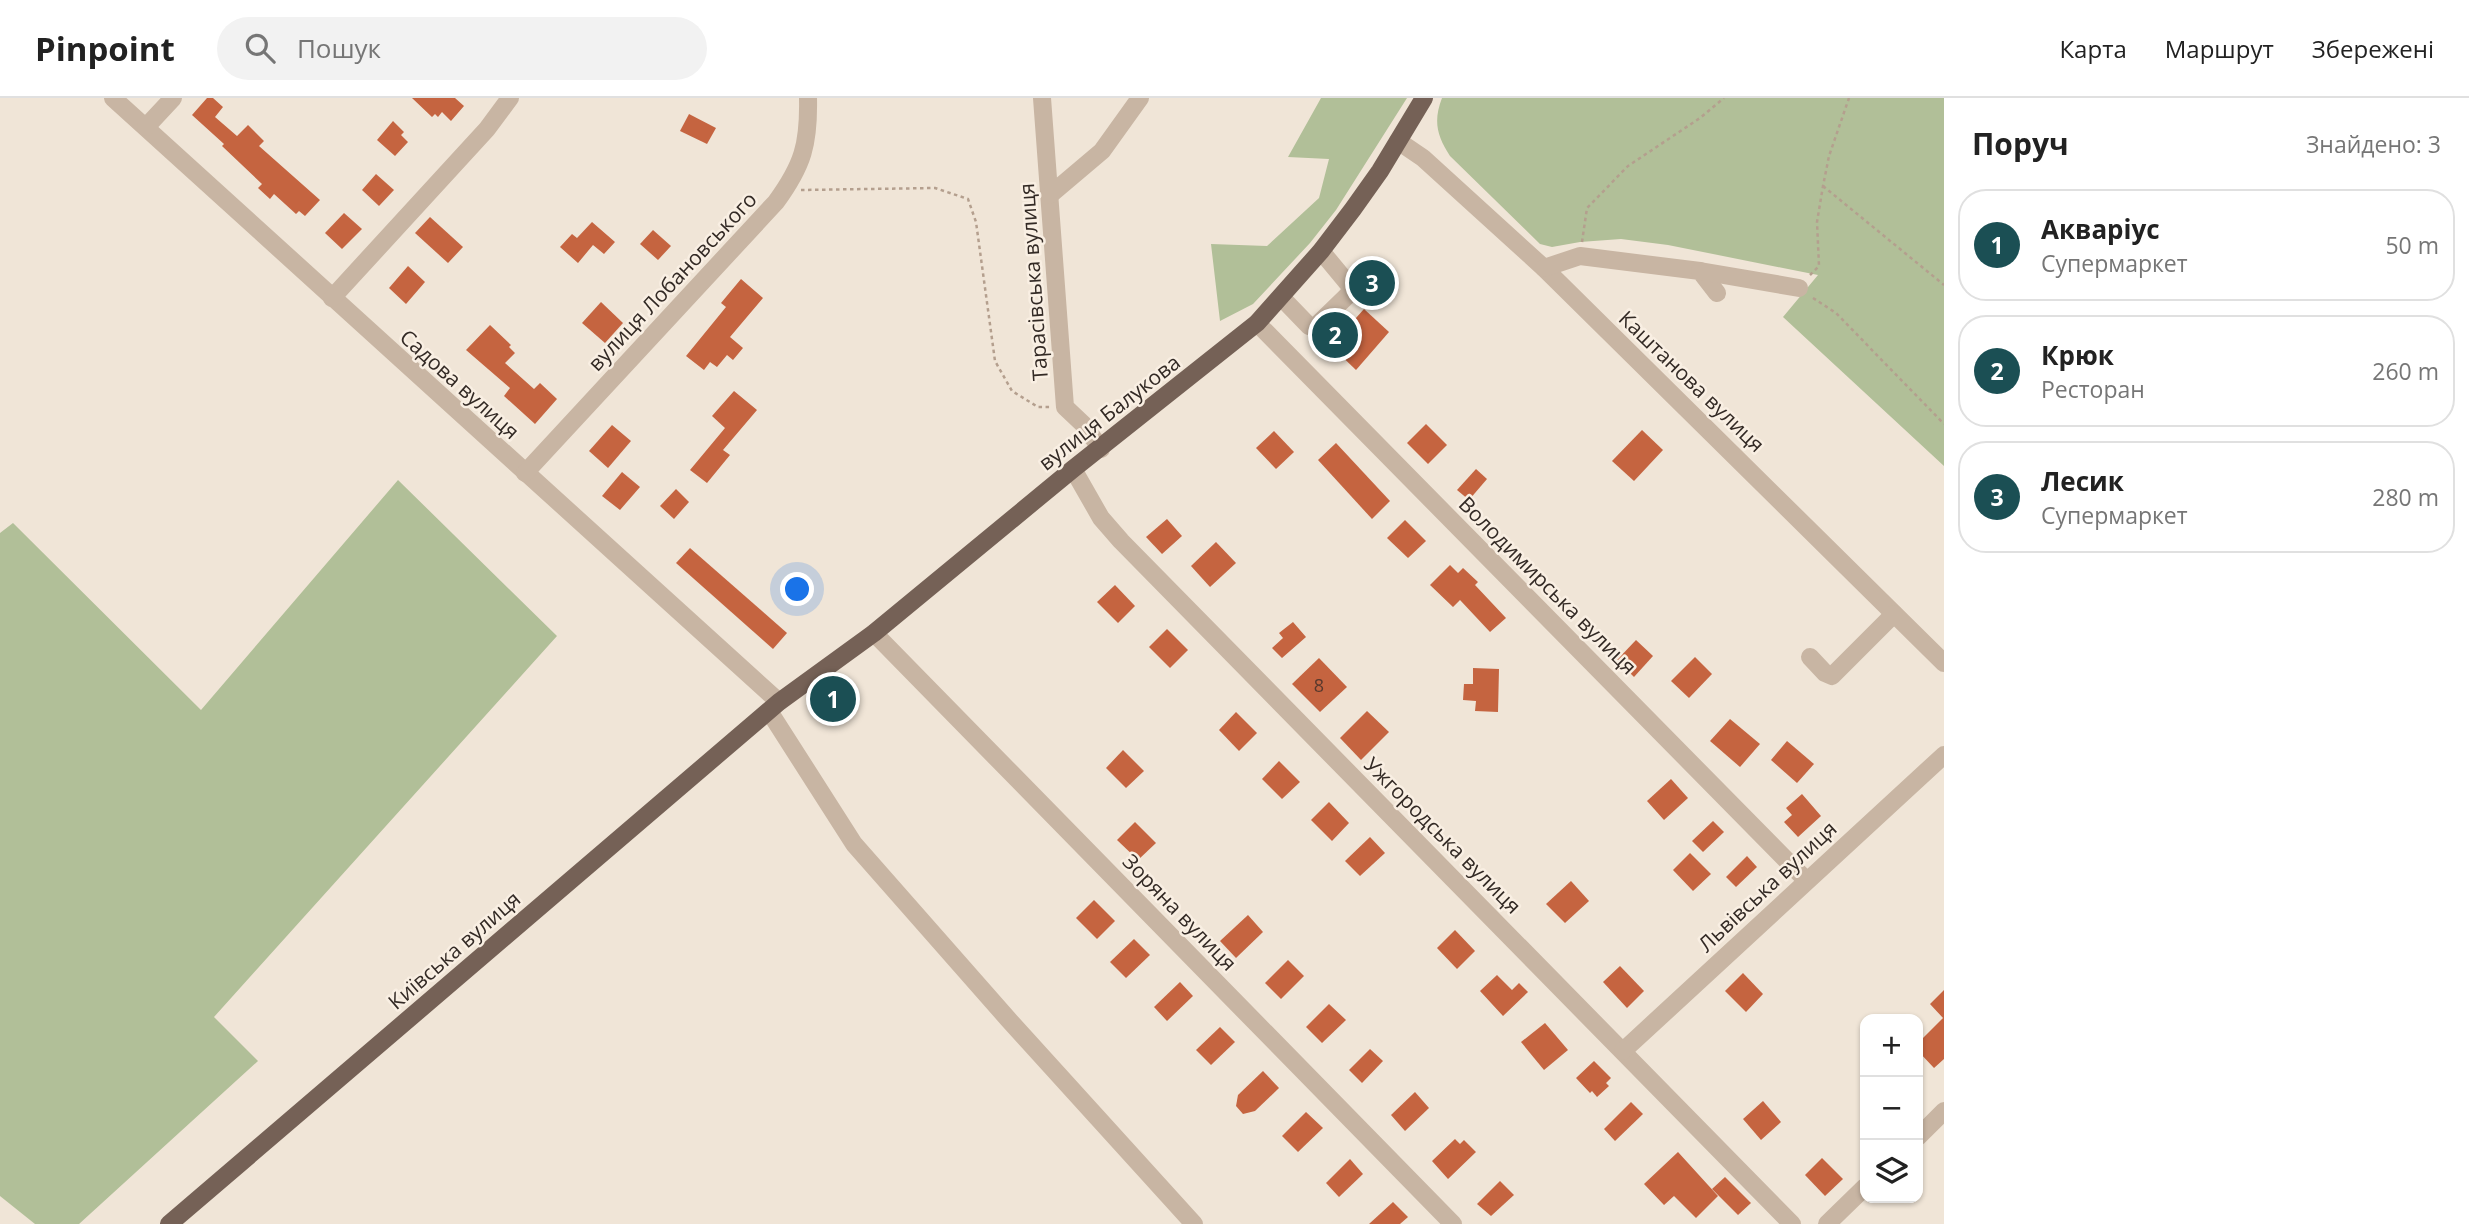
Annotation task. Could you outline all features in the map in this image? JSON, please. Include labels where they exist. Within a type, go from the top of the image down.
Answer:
[{"type":"main road","name":"вулиця Балукова","points":[[774,706],[874,633],[1073,469],[1257,323],[1321,251],[1353,209],[1424,98]]},
{"type":"main road","name":"Київська вулиця","points":[[169,1224],[774,706]]},
{"type":"street","name":"Садова вулиця","points":[[113,98],[525,473],[774,706],[854,844],[1008,1019],[1195,1224]]},
{"type":"street","points":[[146,127],[173,98]]},
{"type":"street","points":[[331,298],[487,129],[510,98]]},
{"type":"street","name":"вулиця Лобановського","points":[[525,473],[784,191],[803,157],[808,98]]},
{"type":"street","name":"Тарасівська вулиця","points":[[1042,98],[1065,407],[1083,424],[1101,449]]},
{"type":"street","points":[[1049,195],[1102,151],[1140,98]]},
{"type":"street","name":"Каштанова вулиця","points":[[1398,141],[1423,158],[1544,268],[1944,663]]},
{"type":"street","points":[[1281,297],[1309,326],[1315,327],[1349,294],[1350,286],[1321,251]]},
{"type":"street","points":[[1544,268],[1580,256],[1700,271],[1799,288]]},
{"type":"street","points":[[1700,271],[1717,293]]},
{"type":"street","name":"Володимирська вулиця","points":[[1257,323],[1806,880]]},
{"type":"street","name":"Ужгородська вулиця","points":[[1073,469],[1101,518],[1121,541],[1792,1224]]},
{"type":"street","points":[[1811,657],[1825,673],[1832,676],[1894,614]]},
{"type":"street","name":"Зоряна вулиця","points":[[874,633],[1453,1224]]},
{"type":"street","name":"Львівська вулиця","points":[[1623,1051],[1944,755]]},
{"type":"street","points":[[1923,1132],[1944,1111]]},
{"type":"street","points":[[1827,1224],[1860,1192]]},
{"type":"path","points":[[1580,256],[1587,208],[1628,166],[1700,118],[1724,98]]},
{"type":"path","points":[[1849,98],[1829,156],[1823,186],[1817,222],[1819,266],[1799,288],[1836,313],[1944,424]]},
{"type":"path","points":[[1823,186],[1944,285]]},
{"type":"path","points":[[784,191],[934,188],[968,199],[976,222],[995,361],[1012,391],[1038,407],[1065,407]]},
{"type":"green space","points":[[1321,98],[1407,98],[1336,210],[1310,243],[1253,304],[1220,321],[1211,244],[1267,246],[1319,198],[1329,159],[1288,157]]},
{"type":"green space","points":[[1442,98],[1944,98],[1944,466],[1783,317],[1818,275],[1668,245],[1621,239],[1552,247],[1540,244],[1450,156],[1442,142],[1437,121]]},
{"type":"green space","points":[[398,480],[557,636],[214,1017],[258,1061],[79,1224],[35,1224],[0,1196],[0,533],[13,523],[201,710]]},
{"type":"building","points":[[207,98],[213,98],[223,107],[215,117],[237,136],[248,125],[264,141],[259,146],[320,200],[305,216],[299,211],[296,214],[274,194],[270,199],[258,188],[262,184],[192,115]]},
{"type":"building","points":[[412,98],[455,98],[464,106],[451,121],[442,112],[438,117],[435,114],[432,117]]},
{"type":"building","points":[[689,114],[716,128],[707,144],[680,131]]},
{"type":"building","points":[[393,121],[404,132],[401,135],[408,142],[395,156],[377,140]]},
{"type":"building","points":[[376,174],[394,190],[379,206],[362,190]]},
{"type":"building","points":[[344,213],[362,229],[342,249],[325,233]]},
{"type":"building","points":[[430,217],[463,247],[448,263],[415,233]]},
{"type":"building","points":[[592,222],[615,242],[604,254],[593,245],[578,263],[560,247],[572,234],[577,238]]},
{"type":"building","points":[[653,230],[671,246],[658,260],[640,244]]},
{"type":"building","points":[[408,266],[425,282],[406,304],[389,288]]},
{"type":"building","points":[[1364,267],[1388,289],[1379,299],[1357,276]]},
{"type":"building","points":[[741,279],[763,298],[730,337],[743,348],[733,360],[727,355],[717,367],[710,362],[704,370],[686,356],[726,307],[721,303]]},
{"type":"building","points":[[601,302],[623,323],[605,343],[582,323]]},
{"type":"building","points":[[1364,309],[1389,332],[1356,370],[1331,346]]},
{"type":"building","points":[[490,325],[511,345],[509,347],[515,353],[505,363],[534,389],[540,383],[557,399],[535,424],[504,396],[510,388],[466,350]]},
{"type":"building","points":[[734,391],[757,410],[723,450],[730,455],[707,483],[690,470],[725,428],[712,416]]},
{"type":"building","points":[[1426,424],[1447,445],[1428,464],[1407,443]]},
{"type":"building","points":[[612,425],[631,441],[608,468],[589,451]]},
{"type":"building","points":[[1642,430],[1663,450],[1634,481],[1612,461]]},
{"type":"building","points":[[1274,431],[1294,452],[1276,469],[1256,448]]},
{"type":"building","points":[[1336,443],[1390,501],[1372,519],[1318,460]]},
{"type":"building","points":[[1476,469],[1487,479],[1469,500],[1457,490]]},
{"type":"building","points":[[622,472],[640,487],[620,510],[602,496]]},
{"type":"building","points":[[676,489],[689,502],[674,519],[660,506]]},
{"type":"building","points":[[1167,519],[1182,536],[1162,554],[1146,537]]},
{"type":"building","points":[[1405,520],[1426,541],[1408,558],[1387,538]]},
{"type":"building","points":[[1216,542],[1236,563],[1210,587],[1191,566]]},
{"type":"building","points":[[690,548],[787,633],[773,649],[676,563]]},
{"type":"building","points":[[1450,565],[1458,573],[1463,568],[1478,582],[1475,585],[1506,618],[1490,632],[1460,600],[1453,607],[1430,585]]},
{"type":"building","points":[[1115,585],[1135,606],[1118,623],[1097,602]]},
{"type":"building","points":[[1293,622],[1306,637],[1282,658],[1272,648],[1283,638],[1279,633]]},
{"type":"building","points":[[1167,629],[1188,650],[1170,668],[1149,647]]},
{"type":"building","points":[[1636,640],[1653,656],[1634,677],[1617,660]]},
{"type":"building","points":[[1695,657],[1712,674],[1689,698],[1671,681]]},
{"type":"building","points":[[1319,658],[1347,687],[1320,712],[1292,684]]},
{"type":"building","points":[[1473,668],[1499,669],[1498,712],[1475,711],[1476,701],[1463,700],[1464,684],[1473,684]]},
{"type":"building","points":[[1367,711],[1389,732],[1361,760],[1340,738]]},
{"type":"building","points":[[1236,712],[1257,733],[1239,751],[1219,730]]},
{"type":"building","points":[[1730,719],[1760,744],[1740,767],[1710,741]]},
{"type":"building","points":[[1787,741],[1814,764],[1797,783],[1771,760]]},
{"type":"building","points":[[1123,750],[1144,771],[1126,788],[1106,768]]},
{"type":"building","points":[[1279,761],[1300,782],[1282,799],[1262,779]]},
{"type":"building","points":[[1671,779],[1688,798],[1664,820],[1647,801]]},
{"type":"building","points":[[1802,794],[1821,816],[1798,837],[1784,822],[1792,815],[1786,808]]},
{"type":"building","points":[[1329,802],[1349,823],[1332,841],[1311,820]]},
{"type":"building","points":[[1713,821],[1724,832],[1703,852],[1692,841]]},
{"type":"building","points":[[1135,822],[1156,843],[1138,860],[1117,840]]},
{"type":"building","points":[[1370,837],[1385,853],[1360,876],[1345,861]]},
{"type":"building","points":[[1690,853],[1711,874],[1693,891],[1673,870]]},
{"type":"building","points":[[1747,856],[1757,867],[1736,887],[1726,877]]},
{"type":"building","points":[[1571,881],[1589,901],[1565,923],[1546,904]]},
{"type":"building","points":[[1094,900],[1115,921],[1097,939],[1076,918]]},
{"type":"building","points":[[1248,915],[1263,932],[1236,958],[1220,941]]},
{"type":"building","points":[[1455,930],[1475,951],[1457,969],[1437,948]]},
{"type":"building","points":[[1134,939],[1150,955],[1126,978],[1110,962]]},
{"type":"building","points":[[1288,960],[1304,976],[1281,999],[1265,983]]},
{"type":"building","points":[[1620,966],[1644,991],[1627,1008],[1603,982]]},
{"type":"building","points":[[1743,973],[1763,994],[1746,1012],[1725,991]]},
{"type":"building","points":[[1497,975],[1512,990],[1519,983],[1528,992],[1503,1016],[1480,991]]},
{"type":"building","points":[[1180,982],[1193,996],[1167,1021],[1154,1007]]},
{"type":"building","points":[[1944,990],[1944,1059],[1934,1068],[1923,1056],[1923,1038],[1943,1018],[1930,1004]]},
{"type":"building","points":[[1329,1004],[1346,1020],[1322,1043],[1306,1027]]},
{"type":"building","points":[[1545,1023],[1568,1050],[1544,1070],[1521,1042]]},
{"type":"building","points":[[1220,1027],[1235,1042],[1211,1065],[1196,1050]]},
{"type":"building","points":[[1370,1049],[1383,1061],[1362,1083],[1349,1070]]},
{"type":"building","points":[[1594,1061],[1611,1078],[1606,1083],[1609,1086],[1597,1097],[1576,1078]]},
{"type":"building","points":[[1263,1071],[1279,1088],[1255,1111],[1243,1114],[1236,1106],[1238,1095]]},
{"type":"building","points":[[1415,1092],[1429,1108],[1405,1131],[1391,1115]]},
{"type":"building","points":[[1763,1101],[1781,1122],[1761,1140],[1743,1119]]},
{"type":"building","points":[[1631,1102],[1643,1114],[1615,1141],[1604,1129]]},
{"type":"building","points":[[1306,1112],[1323,1128],[1298,1152],[1282,1136]]},
{"type":"building","points":[[1455,1139],[1460,1144],[1464,1140],[1476,1152],[1448,1179],[1432,1161]]},
{"type":"building","points":[[1678,1152],[1718,1196],[1696,1218],[1674,1196],[1664,1205],[1644,1184]]},
{"type":"building","points":[[1822,1158],[1843,1179],[1825,1196],[1805,1175]]},
{"type":"building","points":[[1350,1159],[1363,1174],[1339,1197],[1326,1183]]},
{"type":"building","points":[[1725,1177],[1751,1203],[1738,1215],[1712,1189]]},
{"type":"building","points":[[1500,1181],[1514,1195],[1491,1216],[1477,1204]]},
{"type":"building","points":[[1393,1202],[1408,1217],[1400,1224],[1369,1224]]},
{"type":"place","name":"Лесик","points":[[1372,283]]},
{"type":"place","name":"Крюк","points":[[1335,335]]},
{"type":"place","name":"Акваріус","points":[[833,699]]}]
